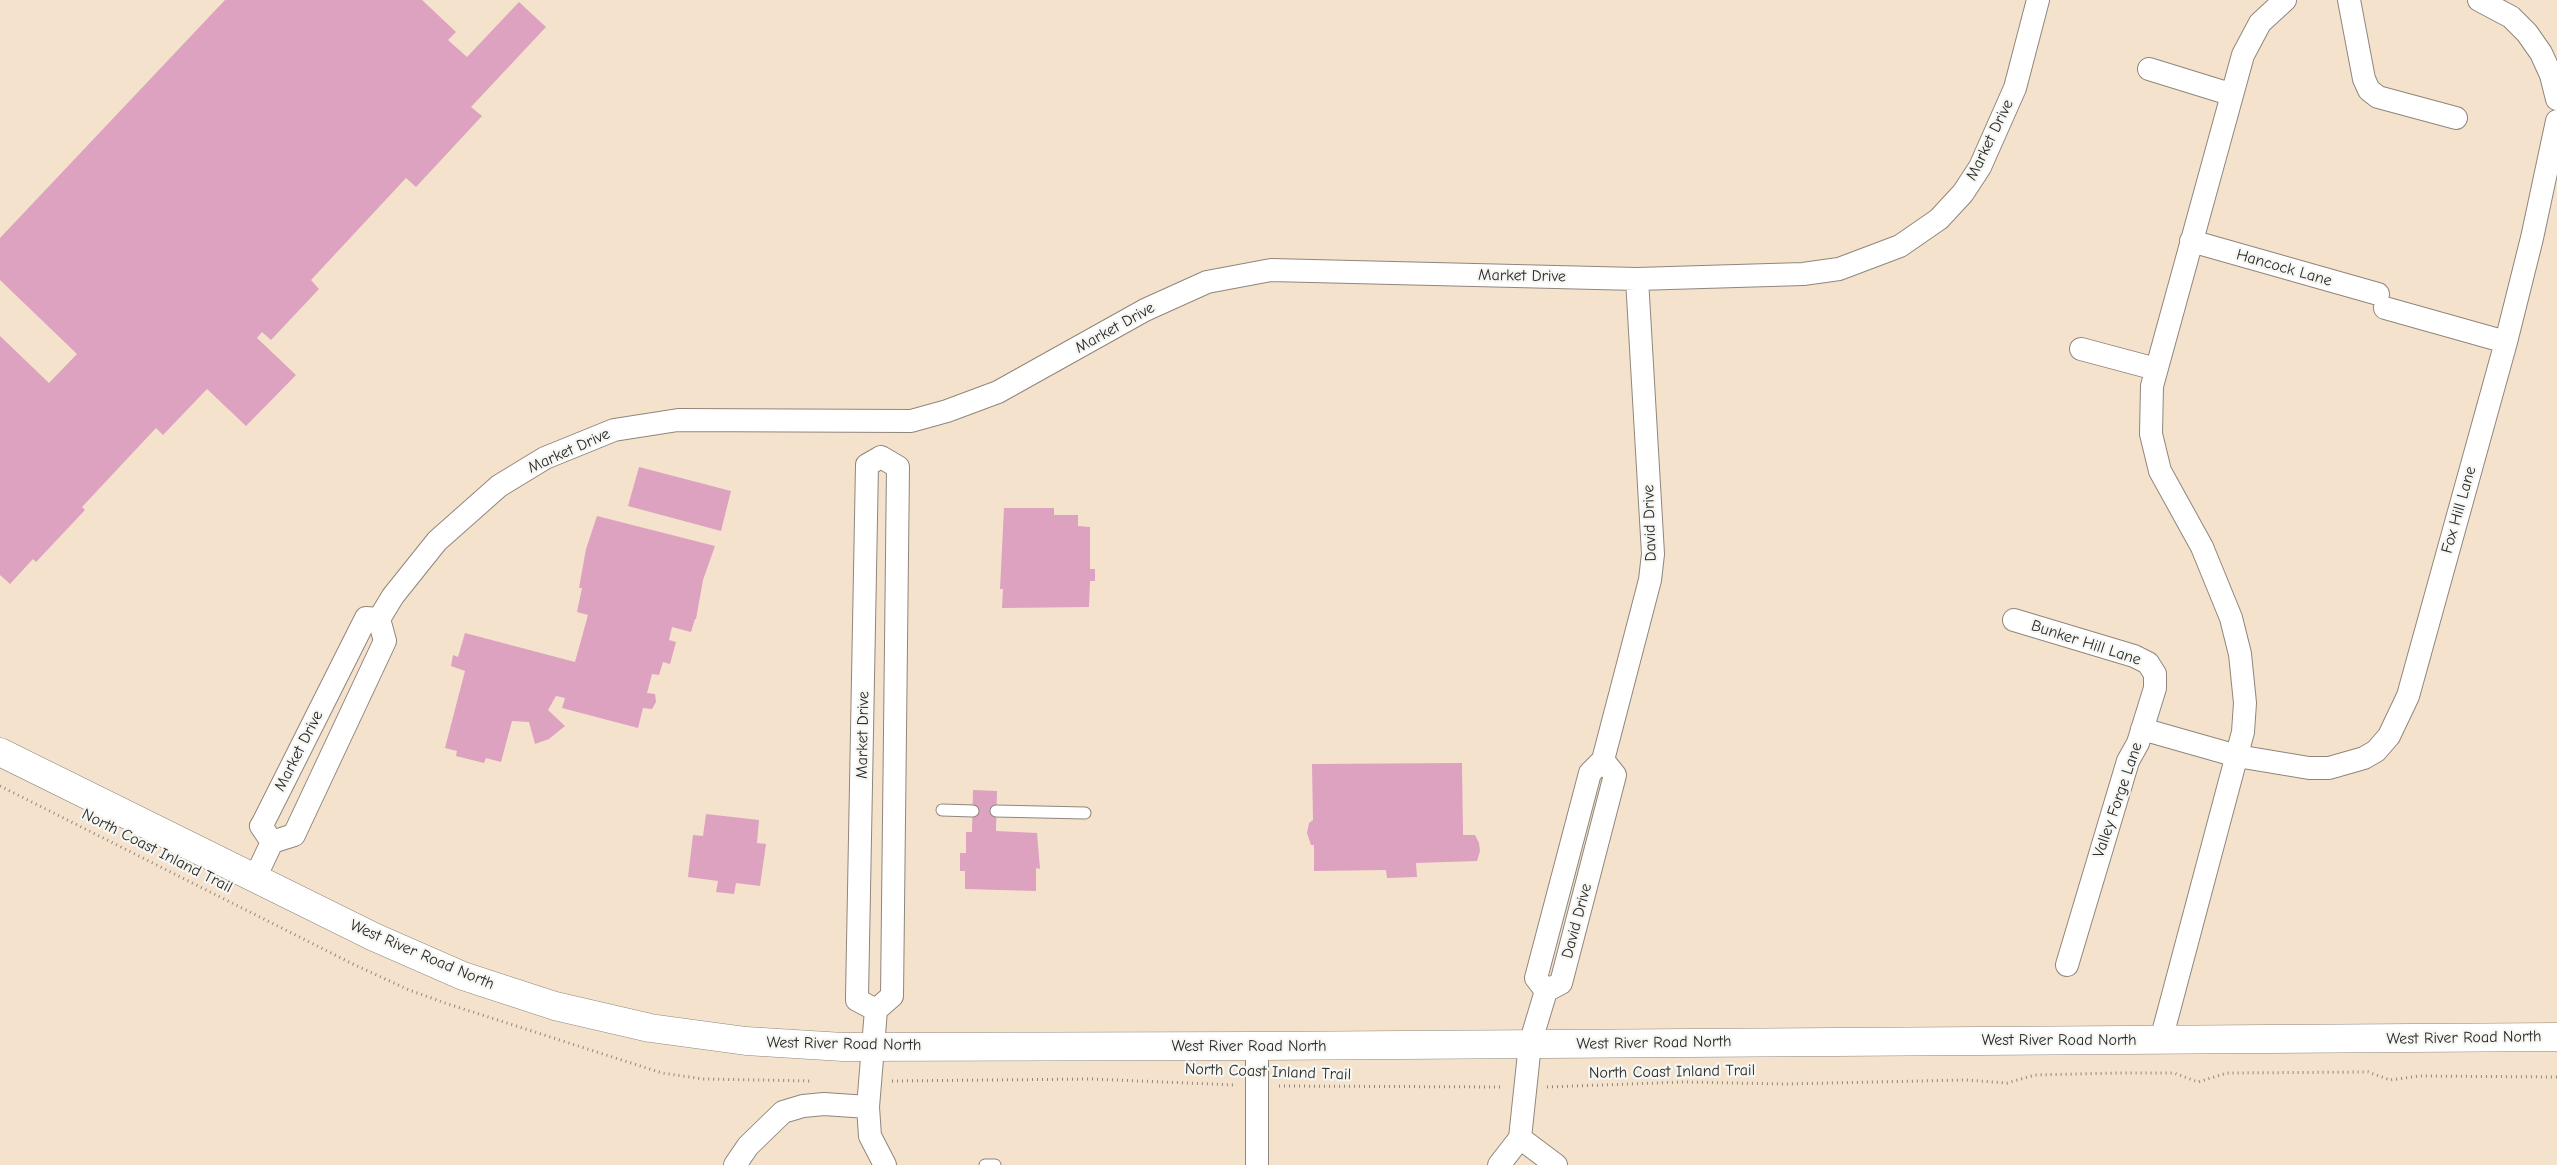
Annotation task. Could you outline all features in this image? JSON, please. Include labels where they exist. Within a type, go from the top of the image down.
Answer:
[{"type":"street","name":"Market Drive","points":[[379,619],[366,618],[262,823],[272,842],[294,835],[385,641],[379,619],[404,581],[437,541],[499,486],[545,458],[614,430],[678,420],[911,421],[947,411],[998,392],[1145,310],[1207,282],[1256,272],[1271,270],[1637,279],[1803,274],[1839,269],[1902,245],[1939,219],[1963,193],[1980,167],[2015,88],[2038,0]]},
{"type":"street","points":[[2161,1040],[2243,732],[2245,703],[2240,654],[2231,618],[2202,547],[2160,471],[2151,427],[2152,386],[2230,94],[2243,55],[2260,23],[2285,0]]},
{"type":"street","points":[[2349,0],[2364,79],[2369,90],[2378,97],[2456,118]]},
{"type":"street","points":[[2479,0],[2511,18],[2527,33],[2541,53],[2551,75],[2557,99]]},
{"type":"street","points":[[2149,69],[2230,94]]},
{"type":"street","name":"Fox Hill Lane","points":[[2237,756],[2281,765],[2329,768],[2364,758],[2376,750],[2389,736],[2408,696],[2506,342],[2530,246],[2557,121]]},
{"type":"street","name":"Hancock Lane","points":[[2191,242],[2506,342]]},
{"type":"street","name":"David Drive","points":[[1520,1138],[1530,1044],[1546,991],[1536,978],[1590,772],[1603,760],[1650,580],[1654,554],[1637,279]]},
{"type":"street","points":[[2082,349],[2156,369]]},
{"type":"street","points":[[881,457],[882,421]]},
{"type":"street","name":"Market Drive","points":[[881,457],[898,467],[898,476],[892,996],[876,1010],[857,1000],[857,997],[867,465],[881,457]]},
{"type":"street","name":"Bunker Hill Lane","points":[[2014,620],[2134,656],[2148,663],[2155,674],[2155,688],[2142,729]]},
{"type":"street","name":"Valley Forge Lane","points":[[2067,965],[2128,761],[2142,729],[2237,756]]},
{"type":"street","name":"West River Road North","points":[[0,752],[374,938],[463,976],[555,1006],[650,1028],[746,1041],[873,1046],[1257,1046],[2557,1037]]},
{"type":"street","points":[[255,878],[272,842]]},
{"type":"street","points":[[876,1010],[868,1107],[870,1136],[884,1165]]},
{"type":"street","points":[[1257,1046],[1257,1165]]},
{"type":"street","points":[[735,1165],[748,1146],[783,1112],[803,1106],[824,1104],[868,1107]]},
{"type":"street","points":[[1499,1165],[1520,1138],[1556,1165]]},
{"type":"lane","points":[[942,810],[973,811]]},
{"type":"lane","points":[[996,811],[1085,813]]},
{"type":"lane","points":[[985,1165],[995,1165]]},
{"type":"path","name":"North Coast Inland Trail","points":[[0,786],[302,938]]},
{"type":"path","name":"North Coast Inland Trail","points":[[870,1082],[1092,1078],[1257,1086],[1525,1088],[1684,1082],[1785,1084],[1966,1080],[2007,1083],[2035,1075],[2117,1073],[2174,1074],[2198,1082],[2227,1073],[2368,1072],[2390,1080],[2419,1076],[2557,1077]]},
{"type":"path","points":[[782,1080],[821,1081]]},
{"type":"building","points":[[225,0],[422,0],[456,32],[448,40],[467,57],[519,2],[546,27],[471,107],[482,116],[416,187],[406,178],[311,280],[319,289],[271,340],[262,332],[257,338],[296,375],[246,426],[207,389],[163,435],[156,428],[82,507],[85,510],[36,562],[33,559],[10,584],[0,575],[0,336],[49,383],[77,354],[0,280],[0,238]]},
{"type":"building","points":[[639,467],[731,491],[721,531],[628,506]]},
{"type":"building","points":[[1004,508],[1054,508],[1054,515],[1078,515],[1078,526],[1090,527],[1090,569],[1095,569],[1095,581],[1090,581],[1089,607],[1002,608],[1003,589],[1000,589]]},
{"type":"building","points":[[597,516],[715,546],[703,580],[696,619],[691,632],[672,627],[669,640],[676,642],[670,664],[663,662],[659,675],[652,674],[647,693],[655,694],[656,702],[652,709],[643,708],[638,728],[562,708],[565,698],[556,696],[548,710],[565,726],[549,739],[535,744],[529,722],[512,721],[501,762],[486,758],[484,763],[456,756],[457,751],[445,748],[465,671],[451,666],[453,655],[458,657],[465,633],[575,662],[588,615],[577,612],[582,588],[579,588],[586,549]]},
{"type":"building","points":[[1462,763],[1463,835],[1475,835],[1480,851],[1477,861],[1416,863],[1417,877],[1387,878],[1386,870],[1314,871],[1314,845],[1311,845],[1307,833],[1309,823],[1313,820],[1312,764]]},
{"type":"building","points":[[973,790],[997,791],[996,831],[1037,833],[1040,869],[1036,868],[1036,891],[965,889],[965,871],[960,871],[960,853],[966,853],[966,832],[972,832]]},
{"type":"building","points":[[706,814],[759,820],[757,843],[766,844],[760,886],[736,883],[734,894],[716,892],[718,881],[688,877],[693,835],[703,836]]}]
